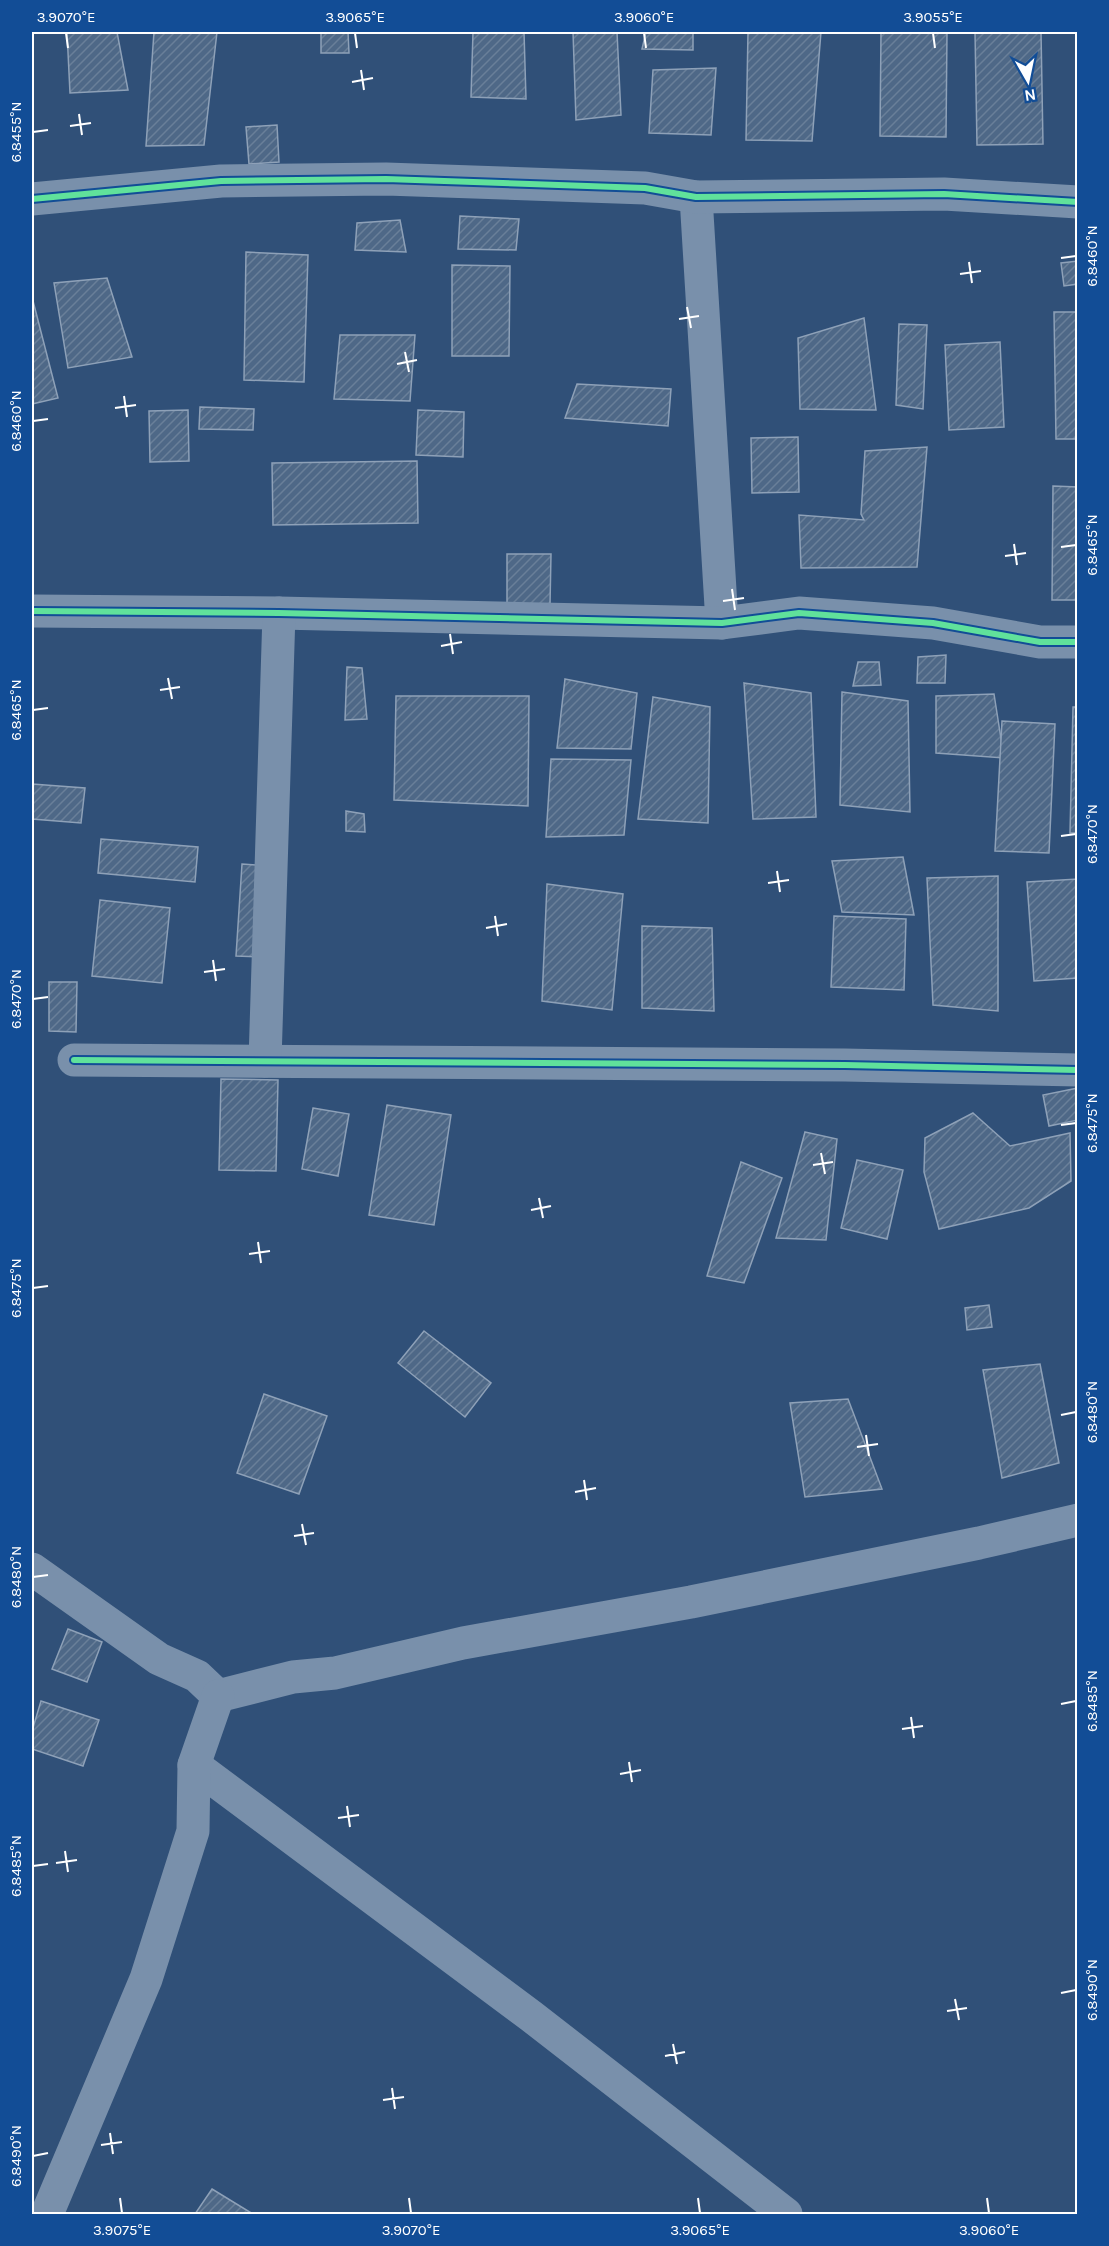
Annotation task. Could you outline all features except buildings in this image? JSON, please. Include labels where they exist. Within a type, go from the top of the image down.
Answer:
[{"type":"street","points":[[32,199],[221,181],[386,179],[645,188],[696,197],[944,194],[1077,202]]},
{"type":"street","points":[[696,197],[722,623]]},
{"type":"street","points":[[32,611],[279,613],[722,623],[799,613],[933,623],[1040,642],[1077,642]]},
{"type":"street","points":[[265,1061],[279,613]]},
{"type":"street","points":[[74,1060],[1077,1070]]},
{"type":"street","points":[[218,1696],[293,1677],[334,1673],[463,1643],[702,1599],[979,1543],[1077,1520]]},
{"type":"street","points":[[32,1569],[159,1659],[197,1676],[218,1696]]},
{"type":"street","points":[[47,2214],[146,1979],[192,1831],[194,1765],[218,1696]]},
{"type":"street","points":[[194,1765],[531,2016],[786,2214]]},
{"type":"cycle path","points":[[32,199],[221,181],[386,179],[645,188],[696,197],[944,194],[1078,202]]},
{"type":"cycle path","points":[[32,611],[279,613],[722,623],[799,613],[933,623],[1040,642],[1078,642]]},
{"type":"cycle path","points":[[74,1060],[845,1065],[1078,1070]]}]
